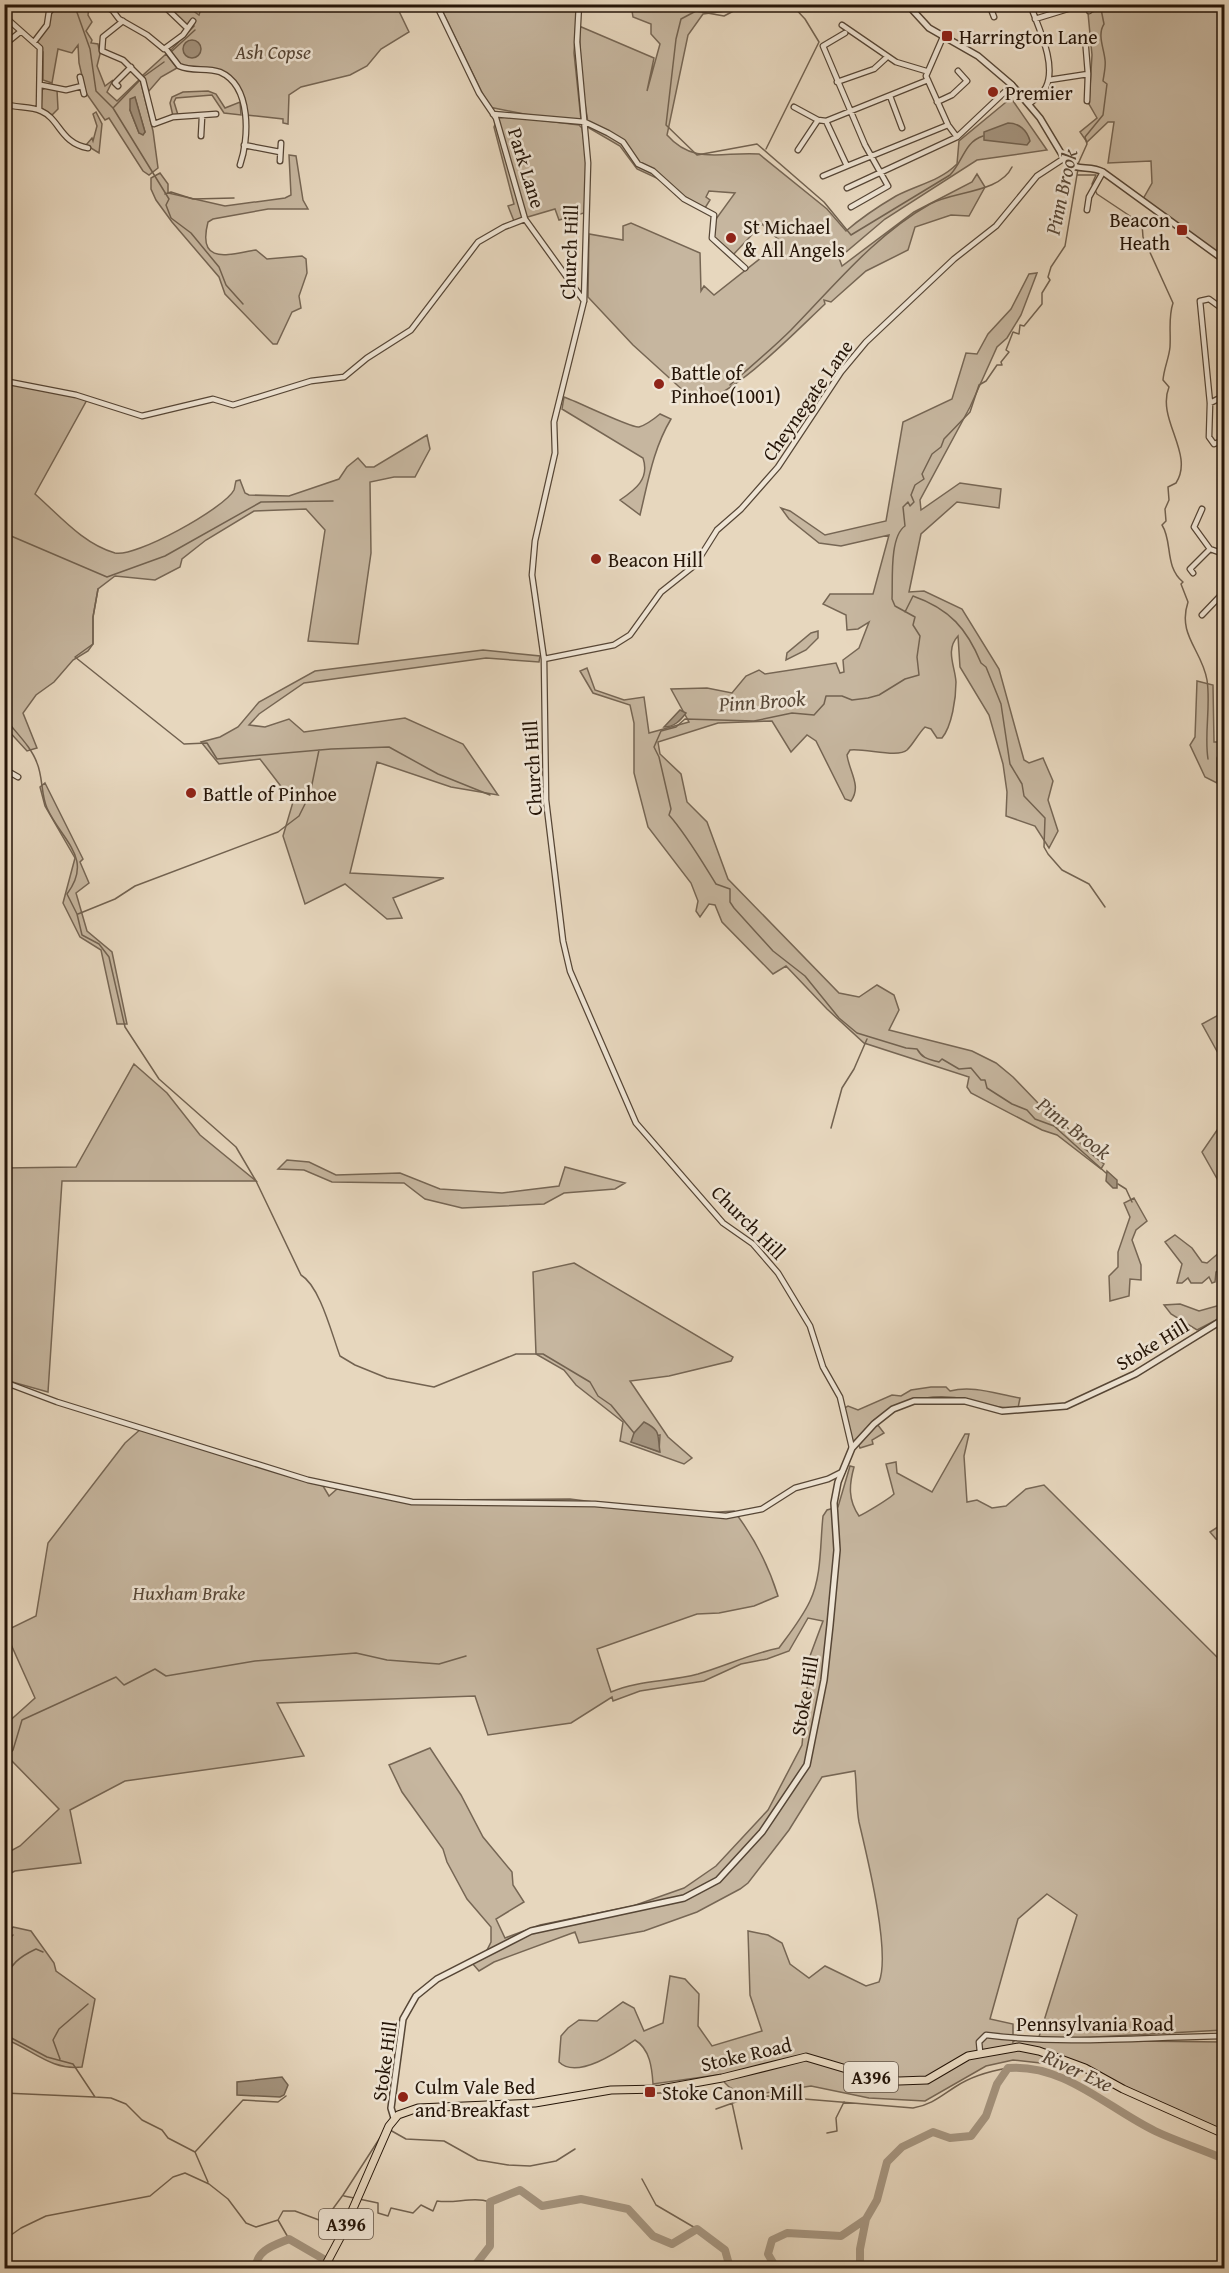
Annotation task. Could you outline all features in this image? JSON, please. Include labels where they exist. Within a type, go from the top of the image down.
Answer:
[{"type":"main road","name":"Stoke Road","points":[[394,2118],[418,2108],[535,2103],[611,2090],[661,2089],[722,2078],[806,2057],[899,2082],[927,2080],[957,2061],[980,2052],[1019,2047],[1038,2051],[1085,2068],[1123,2089],[1224,2134]]},
{"type":"main road","name":"A396","points":[[324,2268],[394,2118]]},
{"type":"street","points":[[103,4],[123,21],[166,49],[175,62],[183,68],[213,70],[224,74],[233,82],[243,104],[244,145],[240,165]]},
{"type":"street","points":[[162,4],[186,27]]},
{"type":"street","name":"Park Lane","points":[[436,4],[478,93],[493,114],[525,219],[584,302]]},
{"type":"street","name":"Church Hill","points":[[579,4],[576,42],[588,163],[584,302],[554,422],[555,453],[533,558],[533,583],[544,658],[546,800],[560,923],[570,971],[636,1123],[723,1223],[765,1257],[802,1312],[823,1367],[840,1397],[852,1448]]},
{"type":"street","points":[[907,4],[926,25],[978,56],[1012,85],[1029,104],[1053,139],[1063,159],[1078,167],[1103,172],[1224,260]]},
{"type":"street","points":[[989,4],[994,17]]},
{"type":"street","points":[[1029,104],[1043,91],[1049,80],[1047,61],[1030,4]]},
{"type":"street","points":[[1035,19],[1086,4],[1089,11]]},
{"type":"street","points":[[34,42],[48,22],[49,12],[55,6]]},
{"type":"street","points":[[4,16],[41,50],[39,110]]},
{"type":"street","points":[[41,18],[48,22]]},
{"type":"street","points":[[123,21],[102,38],[102,51],[105,54],[116,56],[141,78],[147,88],[148,106],[154,124],[173,117],[202,117],[216,114]]},
{"type":"street","points":[[166,49],[185,32],[186,27],[193,21]]},
{"type":"street","points":[[842,26],[896,62],[926,71]]},
{"type":"street","points":[[149,37],[154,31]]},
{"type":"street","points":[[4,45],[20,32]]},
{"type":"street","points":[[845,33],[823,46],[837,82],[888,186],[851,207]]},
{"type":"street","points":[[944,37],[926,71],[937,102],[948,125],[957,137]]},
{"type":"street","points":[[1085,37],[1088,74],[1087,101]]},
{"type":"street","points":[[837,82],[874,69],[886,58]]},
{"type":"street","points":[[116,81],[124,77],[131,67]]},
{"type":"street","points":[[937,102],[952,95],[967,81],[958,71]]},
{"type":"street","points":[[1049,80],[1088,74]]},
{"type":"street","points":[[80,77],[84,94]]},
{"type":"street","points":[[794,107],[818,120],[826,121],[928,80]]},
{"type":"street","points":[[41,85],[66,90],[82,86]]},
{"type":"street","points":[[847,188],[879,171],[957,137],[1012,85]]},
{"type":"street","points":[[890,96],[902,128]]},
{"type":"street","points":[[4,104],[15,108],[39,110],[51,117],[65,141],[88,148]]},
{"type":"street","points":[[493,114],[585,123],[623,142],[638,164],[653,171],[684,199],[714,215],[712,238],[745,268]]},
{"type":"street","points":[[201,136],[202,117]]},
{"type":"street","points":[[798,150],[818,120]]},
{"type":"street","points":[[826,121],[844,168]]},
{"type":"street","points":[[823,176],[948,125]]},
{"type":"street","points":[[280,161],[281,143]]},
{"type":"street","points":[[244,145],[280,152]]},
{"type":"street","name":"Cheynegate Lane","points":[[544,658],[614,645],[630,635],[662,592],[695,565],[717,530],[741,509],[778,467],[834,383],[866,342],[954,259],[996,226],[1037,176],[1063,159]]},
{"type":"street","points":[[1087,210],[1093,188],[1103,172]]},
{"type":"street","points":[[4,381],[76,395],[142,416],[213,399],[233,405],[311,381],[344,377],[367,358],[411,330],[478,242],[504,227],[525,219]]},
{"type":"street","points":[[1224,310],[1209,299],[1200,301],[1210,403],[1209,440],[1214,444],[1224,440]]},
{"type":"street","points":[[1210,403],[1224,396]]},
{"type":"street","points":[[1194,527],[1202,508]]},
{"type":"street","points":[[1185,526],[1194,527],[1210,549],[1224,554]]},
{"type":"street","points":[[1184,564],[1192,571],[1210,549]]},
{"type":"street","points":[[1202,615],[1224,592]]},
{"type":"street","points":[[1216,602],[1221,607]]},
{"type":"street","points":[[4,769],[18,777]]},
{"type":"street","name":"Stoke Hill","points":[[394,2118],[391,2108],[403,2019],[416,1996],[437,1979],[531,1931],[684,1898],[718,1880],[762,1832],[807,1765],[824,1680],[837,1550],[834,1503],[838,1482],[852,1448],[874,1424],[893,1409],[914,1401],[965,1401],[1002,1411],[1031,1410],[1074,1402],[1135,1374],[1224,1319]]},
{"type":"street","points":[[4,1382],[57,1402],[308,1480],[412,1502],[596,1504],[726,1516],[762,1509],[795,1488],[832,1478],[842,1472]]},
{"type":"street","points":[[832,1478],[838,1482]]},
{"type":"street","name":"Pennsylvania Road","points":[[980,2052],[979,2042],[986,2035],[1026,2040],[1094,2042],[1224,2036]]},
{"type":"green space","points":[[442,4],[577,5],[574,53],[581,120],[544,118],[489,107],[441,8]]},
{"type":"green space","points":[[1096,4],[1224,5],[1224,257],[1143,199],[1152,183],[1151,161],[1108,163],[1114,122],[1108,122],[1087,142],[1080,132],[1097,118],[1089,104],[1092,55],[1088,13],[1093,12],[1093,6]]},
{"type":"green space","points":[[56,5],[89,7],[88,15],[92,22],[86,31],[92,40],[91,43],[98,44],[100,54],[97,66],[105,86],[113,80],[107,92],[117,101],[140,79],[153,131],[158,168],[149,175],[143,171],[109,118],[105,120],[86,93],[79,63],[78,45],[72,53],[58,49],[52,83],[43,80],[43,52],[37,41]],"holes":[[[135,98],[145,132],[139,133],[130,110]]]},
{"type":"green space","name":"Ash Copse","points":[[164,5],[185,5],[199,15],[202,5],[396,5],[409,32],[381,49],[367,66],[350,75],[301,87],[289,95],[288,124],[283,123],[283,119],[246,115],[245,103],[229,75],[180,65],[170,51],[194,26],[192,20],[186,25]]},
{"type":"green space","points":[[631,5],[644,5],[669,11],[676,5],[738,5],[733,10],[703,14],[688,35],[667,135],[677,145],[699,154],[759,154],[827,209],[846,231],[870,212],[896,196],[936,179],[950,170],[957,164],[959,141],[1011,98],[1047,150],[977,160],[885,219],[839,258],[842,266],[914,212],[972,182],[977,174],[985,187],[969,216],[951,215],[915,227],[908,250],[866,271],[831,302],[824,300],[825,304],[748,374],[731,387],[698,404],[633,345],[588,297],[589,234],[623,240],[623,226],[631,223],[700,253],[701,291],[704,286],[714,295],[781,242],[762,224],[732,256],[712,238],[716,219],[735,193],[709,191],[706,197],[710,200],[705,208],[680,194],[676,195],[661,180],[637,169],[620,146],[589,128],[582,86],[579,26],[654,58],[647,91],[660,44],[651,34],[651,24],[633,17]]},
{"type":"green space","points":[[166,54],[177,68],[161,77],[149,91],[142,76]]},
{"type":"green space","points":[[45,87],[57,90],[58,109],[52,115],[41,108],[42,90]]},
{"type":"green space","points":[[208,91],[216,94],[225,108],[240,102],[241,115],[224,113],[212,95],[176,98],[174,102],[178,115],[173,116],[170,103],[172,97],[183,92]]},
{"type":"green space","points":[[96,112],[102,124],[99,153],[86,145],[92,138],[93,141],[97,126],[93,114]]},
{"type":"green space","points":[[507,116],[579,125],[582,128],[587,163],[584,213],[559,220],[555,209],[514,221],[508,206],[514,204],[494,127],[498,117]]},
{"type":"green space","points":[[289,155],[296,156],[303,200],[308,209],[268,209],[213,219],[208,222],[206,237],[207,246],[212,252],[219,254],[228,255],[256,250],[267,259],[302,256],[306,259],[307,273],[299,296],[301,308],[292,312],[277,344],[273,344],[225,294],[219,277],[172,222],[156,200],[151,189],[151,178],[160,173],[168,184],[168,193],[225,206],[285,198],[291,195]]},
{"type":"green space","points":[[1037,273],[1021,315],[1007,338],[997,347],[970,407],[920,500],[921,510],[960,483],[1001,489],[999,508],[957,502],[921,534],[909,592],[924,591],[962,609],[999,669],[1024,760],[1029,763],[1043,758],[1053,781],[1048,800],[1058,831],[1049,848],[1035,826],[1006,816],[1007,792],[1003,764],[989,715],[960,667],[958,636],[951,652],[956,682],[953,712],[942,738],[937,738],[931,729],[925,727],[903,752],[850,750],[847,755],[855,784],[851,801],[845,799],[816,741],[807,735],[791,752],[772,721],[718,723],[658,742],[660,754],[681,774],[687,802],[707,822],[728,879],[839,993],[859,997],[877,985],[894,995],[899,1010],[889,1030],[972,1051],[996,1063],[1066,1126],[1085,1149],[1104,1164],[1101,1169],[1057,1135],[1042,1130],[971,1093],[967,1087],[969,1077],[864,1043],[786,966],[773,974],[722,922],[715,905],[709,904],[700,917],[696,911],[698,901],[691,883],[648,827],[634,773],[634,723],[630,705],[593,693],[580,671],[587,668],[595,690],[624,700],[644,697],[649,733],[689,722],[671,689],[707,688],[732,693],[746,676],[759,670],[765,674],[836,663],[840,673],[844,672],[843,660],[859,648],[869,622],[858,629],[847,630],[846,615],[823,604],[830,594],[873,594],[889,535],[841,546],[819,543],[789,519],[781,508],[790,511],[825,535],[886,521],[903,422],[952,399],[966,353],[977,354],[988,334],[1011,309],[1029,274]]},
{"type":"green space","points":[[4,379],[88,398],[35,494],[82,536],[103,549],[115,553],[141,548],[198,519],[227,498],[234,490],[236,481],[240,480],[245,493],[249,495],[289,496],[339,479],[347,467],[358,458],[366,467],[374,467],[427,435],[430,449],[415,477],[394,477],[370,482],[371,553],[358,644],[308,641],[325,530],[306,509],[254,511],[206,540],[182,559],[180,567],[155,580],[115,576],[98,589],[93,617],[93,644],[88,651],[73,660],[54,682],[36,695],[23,713],[37,748],[27,751],[5,727]]},
{"type":"green space","points":[[564,397],[639,427],[660,414],[671,419],[655,454],[640,515],[620,500],[636,488],[643,478],[645,465],[643,458],[562,409]]},
{"type":"green space","points":[[818,631],[818,638],[806,650],[786,660],[787,653],[811,633]]},
{"type":"green space","points":[[483,650],[540,656],[539,662],[486,658],[304,683],[259,714],[249,725],[265,727],[289,719],[304,732],[405,718],[463,744],[498,795],[451,787],[377,762],[350,873],[444,878],[393,898],[402,918],[387,919],[345,884],[305,904],[283,836],[293,802],[260,759],[219,764],[201,742],[220,737],[238,727],[259,702],[315,671]]},
{"type":"green space","points":[[1197,681],[1213,685],[1214,742],[1224,742],[1217,758],[1217,783],[1205,777],[1190,745],[1195,737]]},
{"type":"green space","points":[[45,783],[83,859],[80,862],[89,883],[76,893],[87,931],[112,952],[127,1024],[117,1024],[101,950],[80,937],[63,903],[75,858],[45,806],[40,787]]},
{"type":"green space","points":[[1224,1012],[1224,1064],[1202,1024]]},
{"type":"green space","points":[[134,1064],[167,1093],[200,1135],[256,1181],[62,1181],[48,1392],[5,1380],[4,1168],[76,1167]]},
{"type":"green space","points":[[1224,1120],[1224,1183],[1220,1184],[1202,1152]]},
{"type":"green space","points":[[287,1160],[309,1162],[336,1175],[400,1173],[440,1189],[502,1193],[559,1186],[565,1167],[625,1183],[615,1189],[564,1193],[544,1204],[462,1208],[425,1199],[404,1183],[332,1182],[304,1170],[278,1169]]},
{"type":"green space","points":[[1134,1198],[1147,1221],[1136,1230],[1132,1240],[1141,1265],[1141,1280],[1130,1279],[1129,1296],[1110,1301],[1109,1276],[1118,1267],[1118,1252],[1130,1217],[1124,1203]]},
{"type":"green space","points":[[1175,1235],[1192,1248],[1202,1262],[1207,1263],[1221,1251],[1224,1252],[1224,1268],[1216,1272],[1215,1282],[1212,1283],[1209,1277],[1202,1283],[1191,1283],[1188,1278],[1182,1283],[1177,1283],[1182,1264],[1165,1242]]},
{"type":"green space","points":[[574,1263],[733,1357],[731,1361],[669,1376],[630,1381],[668,1437],[692,1458],[684,1464],[620,1441],[623,1422],[576,1385],[564,1370],[536,1354],[533,1272]],"holes":[[[660,1435],[659,1452],[632,1442]]]},
{"type":"green space","points":[[1180,1304],[1199,1311],[1224,1304],[1224,1316],[1197,1330],[1171,1314],[1164,1305]]},
{"type":"green space","points":[[946,1387],[950,1391],[976,1390],[1020,1398],[1018,1408],[943,1397],[907,1403],[874,1420],[884,1433],[872,1440],[873,1444],[860,1448],[858,1443],[850,1444],[841,1410],[848,1406],[858,1410],[892,1395],[901,1396],[911,1390]]},
{"type":"green space","name":"Huxham Brake","points":[[143,1427],[323,1486],[329,1496],[337,1489],[413,1500],[570,1499],[688,1514],[734,1511],[760,1551],[778,1596],[754,1606],[719,1613],[697,1614],[597,1649],[611,1692],[632,1685],[698,1674],[779,1648],[796,1625],[814,1591],[819,1570],[823,1516],[827,1510],[838,1507],[850,1466],[854,1467],[850,1486],[851,1498],[859,1516],[894,1494],[886,1464],[896,1462],[897,1473],[932,1492],[965,1434],[969,1434],[964,1456],[967,1502],[977,1500],[992,1508],[1006,1506],[1026,1489],[1044,1485],[1224,1664],[1224,2030],[1039,2040],[1224,2042],[1224,2132],[1085,2068],[1013,2060],[986,2066],[925,2101],[869,2098],[811,2086],[746,2096],[729,2087],[717,2075],[653,2084],[647,2054],[635,2040],[609,2057],[587,2066],[567,2067],[559,2062],[561,2036],[568,2028],[579,2020],[597,2021],[623,2002],[634,2008],[644,2031],[663,2023],[670,1976],[685,1979],[699,1994],[698,2026],[712,2046],[762,2031],[750,1995],[748,1931],[768,1935],[782,1943],[790,1964],[809,1978],[825,1966],[866,1986],[879,1982],[882,1968],[880,1928],[857,1810],[855,1771],[822,1777],[789,1830],[748,1883],[697,1912],[644,1931],[579,1943],[575,1932],[494,1962],[479,1971],[472,1963],[483,1958],[491,1942],[491,1927],[467,1899],[447,1862],[443,1849],[402,1792],[389,1765],[430,1748],[461,1795],[483,1837],[512,1872],[513,1885],[524,1902],[496,1919],[505,1938],[540,1925],[633,1906],[684,1888],[716,1866],[768,1810],[802,1745],[810,1656],[823,1621],[808,1618],[789,1651],[767,1659],[741,1664],[704,1681],[640,1691],[613,1701],[612,1697],[571,1723],[488,1735],[475,1696],[277,1703],[304,1756],[125,1781],[70,1810],[81,1863],[15,1871],[5,1876],[5,1854],[20,1846],[59,1809],[8,1757],[5,1759],[5,1725],[35,1698],[5,1631],[36,1616],[48,1543],[125,1443]],"holes":[[[1047,1894],[1077,1915],[1038,2040],[1017,2038],[1013,2042],[1013,2024],[990,2019],[1018,1919]]]},
{"type":"green space","points":[[1224,1523],[1224,1542],[1216,1539],[1210,1532]]},
{"type":"green space","points":[[13,1927],[31,1931],[54,1963],[56,1971],[95,1999],[82,2067],[51,2063],[5,2039],[5,1938]]},
{"type":"shaded area","points":[[192,40],[198,43],[201,49],[198,55],[192,58],[186,55],[183,49],[186,43]]},
{"type":"shaded area","points":[[135,97],[145,132],[143,135],[139,133],[130,110],[130,99]]},
{"type":"shaded area","points":[[1008,123],[1016,124],[1025,130],[1030,141],[1027,145],[984,140],[984,132]]},
{"type":"shaded area","points":[[680,710],[686,713],[681,719],[674,725],[664,727]]},
{"type":"shaded area","points":[[1107,1171],[1117,1180],[1117,1188],[1113,1188],[1106,1181]]},
{"type":"shaded area","points":[[644,1422],[656,1431],[660,1452],[631,1442],[634,1433]]},
{"type":"shaded area","points":[[282,2077],[288,2085],[284,2095],[280,2097],[237,2095],[237,2082]]},
{"type":"waterway","points":[[74,4],[90,49],[96,91],[113,108],[169,199],[166,205],[171,218],[191,233],[219,267],[226,285],[243,304]]},
{"type":"waterway","points":[[747,4],[724,16],[696,11],[681,19],[676,39],[666,125],[697,155],[757,144],[824,202],[851,235],[950,175],[972,143],[983,136]]},
{"type":"waterway","points":[[766,149],[819,42],[805,19],[791,4]]},
{"type":"waterway","name":"Pinn Brook","points":[[1078,164],[1087,144],[1085,137],[1103,115],[1107,84],[1103,81],[1105,62],[1101,37],[1104,24],[1100,4]]},
{"type":"waterway","points":[[171,52],[195,30]]},
{"type":"waterway","points":[[143,77],[164,62]]},
{"type":"waterway","points":[[114,107],[139,81]]},
{"type":"waterway","points":[[730,385],[784,337],[856,262],[891,230],[930,204],[997,182],[1006,176],[1012,167]]},
{"type":"waterway","name":"Pinn Brook","points":[[1078,169],[1065,246],[1051,267],[1048,277],[1050,280],[1042,293],[1042,304],[1024,326],[1020,325],[1019,334],[1013,332],[1006,350],[1009,352],[1001,362],[1002,365],[997,365],[986,381],[979,385],[970,412],[944,439],[941,447],[932,454],[922,474],[924,479],[915,485],[911,495],[914,502],[910,506],[908,502],[903,507],[905,526],[896,540],[894,549],[892,599],[895,606],[915,617],[913,625],[920,636],[917,657],[919,675],[905,679],[879,695],[868,698],[852,700],[842,696],[826,696],[824,704],[814,715],[792,713],[754,721],[685,719],[676,727],[661,731],[654,747],[659,757],[671,809],[669,815],[716,884],[730,889],[730,902],[734,908],[773,951],[805,976],[839,1018],[857,1033],[906,1048],[917,1049],[926,1058],[939,1062],[942,1059],[959,1069],[971,1068],[981,1080],[985,1080],[987,1088],[1012,1104],[1027,1110],[1035,1119],[1054,1126],[1106,1173]]},
{"type":"waterway","points":[[1078,175],[1096,175],[1092,184],[1097,194],[1142,224],[1143,237],[1173,303],[1169,355],[1163,380],[1169,387],[1166,399],[1167,411],[1179,448],[1181,472],[1176,483],[1168,487],[1166,521],[1162,525],[1173,569],[1183,582],[1181,584],[1188,602],[1185,614],[1188,633],[1207,680],[1208,759]]},
{"type":"waterway","points":[[165,194],[171,192],[193,199],[234,198]]},
{"type":"waterway","points":[[4,533],[107,577],[165,556],[261,502],[333,501]]},
{"type":"waterway","points":[[98,589],[93,617],[93,644],[75,657],[184,744],[207,743],[217,759],[331,749],[389,747],[438,774],[490,795]]},
{"type":"waterway","points":[[905,612],[913,596],[926,601],[947,614],[970,640],[981,663],[986,667],[1001,704],[1010,764],[1022,784],[1024,796],[1045,818],[1044,847],[1062,870],[1089,884],[1105,907]]},
{"type":"waterway","points":[[4,717],[34,757],[39,768],[47,808],[73,850],[77,870],[75,881],[67,894],[77,914],[82,935],[99,944],[109,957],[125,1027],[159,1079],[236,1147],[256,1181],[301,1275],[308,1281],[320,1300],[340,1356],[387,1378],[434,1387],[516,1354],[543,1354],[590,1382],[598,1396],[611,1405],[634,1433]]},
{"type":"waterway","points":[[78,914],[115,899],[135,886],[278,832],[299,816],[310,794],[319,750]]},
{"type":"waterway","points":[[831,1128],[842,1088],[854,1069],[867,1039]]},
{"type":"waterway","name":"Pinn Brook","points":[[1118,1184],[1126,1189],[1132,1202]]},
{"type":"waterway","points":[[4,1760],[13,1750],[22,1720],[116,1677],[124,1685],[155,1669],[166,1676],[255,1661],[356,1653],[387,1660],[439,1664],[466,1656]]},
{"type":"waterway","points":[[4,1944],[13,1935]]},
{"type":"waterway","points":[[4,1983],[12,1966],[20,1958],[36,1949],[43,1952]]},
{"type":"waterway","points":[[60,2059],[53,2040],[59,2029],[88,2004]]},
{"type":"waterway","points":[[4,2034],[47,2057],[73,2064],[95,2097],[111,2098],[126,2104],[142,2120],[162,2130],[168,2138],[195,2152],[208,2182]]},
{"type":"waterway","points":[[716,2109],[744,2099],[768,2096],[913,2108],[931,2102],[974,2077],[1008,2068]]},
{"type":"waterway","name":"River Exe","points":[[860,2268],[860,2249],[866,2219],[877,2200],[887,2162],[902,2147],[933,2132],[950,2138],[971,2136],[986,2116],[997,2084],[1008,2068],[1028,2068],[1067,2080],[1155,2131],[1224,2159]]},
{"type":"waterway","points":[[4,2093],[94,2097]]},
{"type":"waterway","points":[[195,2152],[243,2100],[278,2102],[286,2096]]},
{"type":"waterway","points":[[827,2133],[837,2131],[836,2118],[844,2102]]},
{"type":"waterway","points":[[732,2103],[742,2149]]},
{"type":"waterway","points":[[4,2240],[21,2228],[46,2216],[150,2196],[173,2177],[185,2173],[209,2184],[228,2199],[246,2223],[256,2227],[278,2220],[283,2211],[295,2211],[319,2220],[332,2210],[385,2130]]},
{"type":"waterway","points":[[390,2130],[406,2139],[444,2141],[478,2160],[508,2165],[530,2166],[556,2161],[575,2149]]},
{"type":"waterway","points":[[642,2179],[656,2205],[697,2229]]},
{"type":"waterway","points":[[473,2268],[490,2246],[490,2202],[520,2190],[542,2206],[581,2199],[628,2209],[653,2236],[672,2244],[697,2229],[725,2250],[730,2268]]},
{"type":"waterway","points":[[344,2196],[354,2198]]},
{"type":"waterway","points":[[359,2199],[378,2203],[378,2213],[388,2216],[391,2208],[413,2213],[421,2205],[433,2211],[437,2201],[483,2200],[490,2202]]},
{"type":"waterway","points":[[776,2268],[768,2254],[772,2240],[787,2233],[841,2236],[866,2219]]},
{"type":"waterway","points":[[278,2220],[289,2239]]},
{"type":"waterway","points":[[256,2268],[263,2252],[289,2239],[339,2268]]},
{"type":"place","name":"Harrington Lane","points":[[947,36]]},
{"type":"place","name":"Premier","points":[[993,92]]},
{"type":"place","name":"Beacon Heath","points":[[1182,230]]},
{"type":"place","name":"St Michael & All Angels","points":[[731,238]]},
{"type":"place","name":"Battle of Pinhoe(1001)","points":[[659,384]]},
{"type":"place","name":"Beacon Hill","points":[[596,559]]},
{"type":"place","name":"Battle of Pinhoe","points":[[191,793]]},
{"type":"place","name":"Stoke Canon Mill","points":[[650,2092]]},
{"type":"place","name":"Culm Vale Bed and Breakfast","points":[[403,2097]]}]
